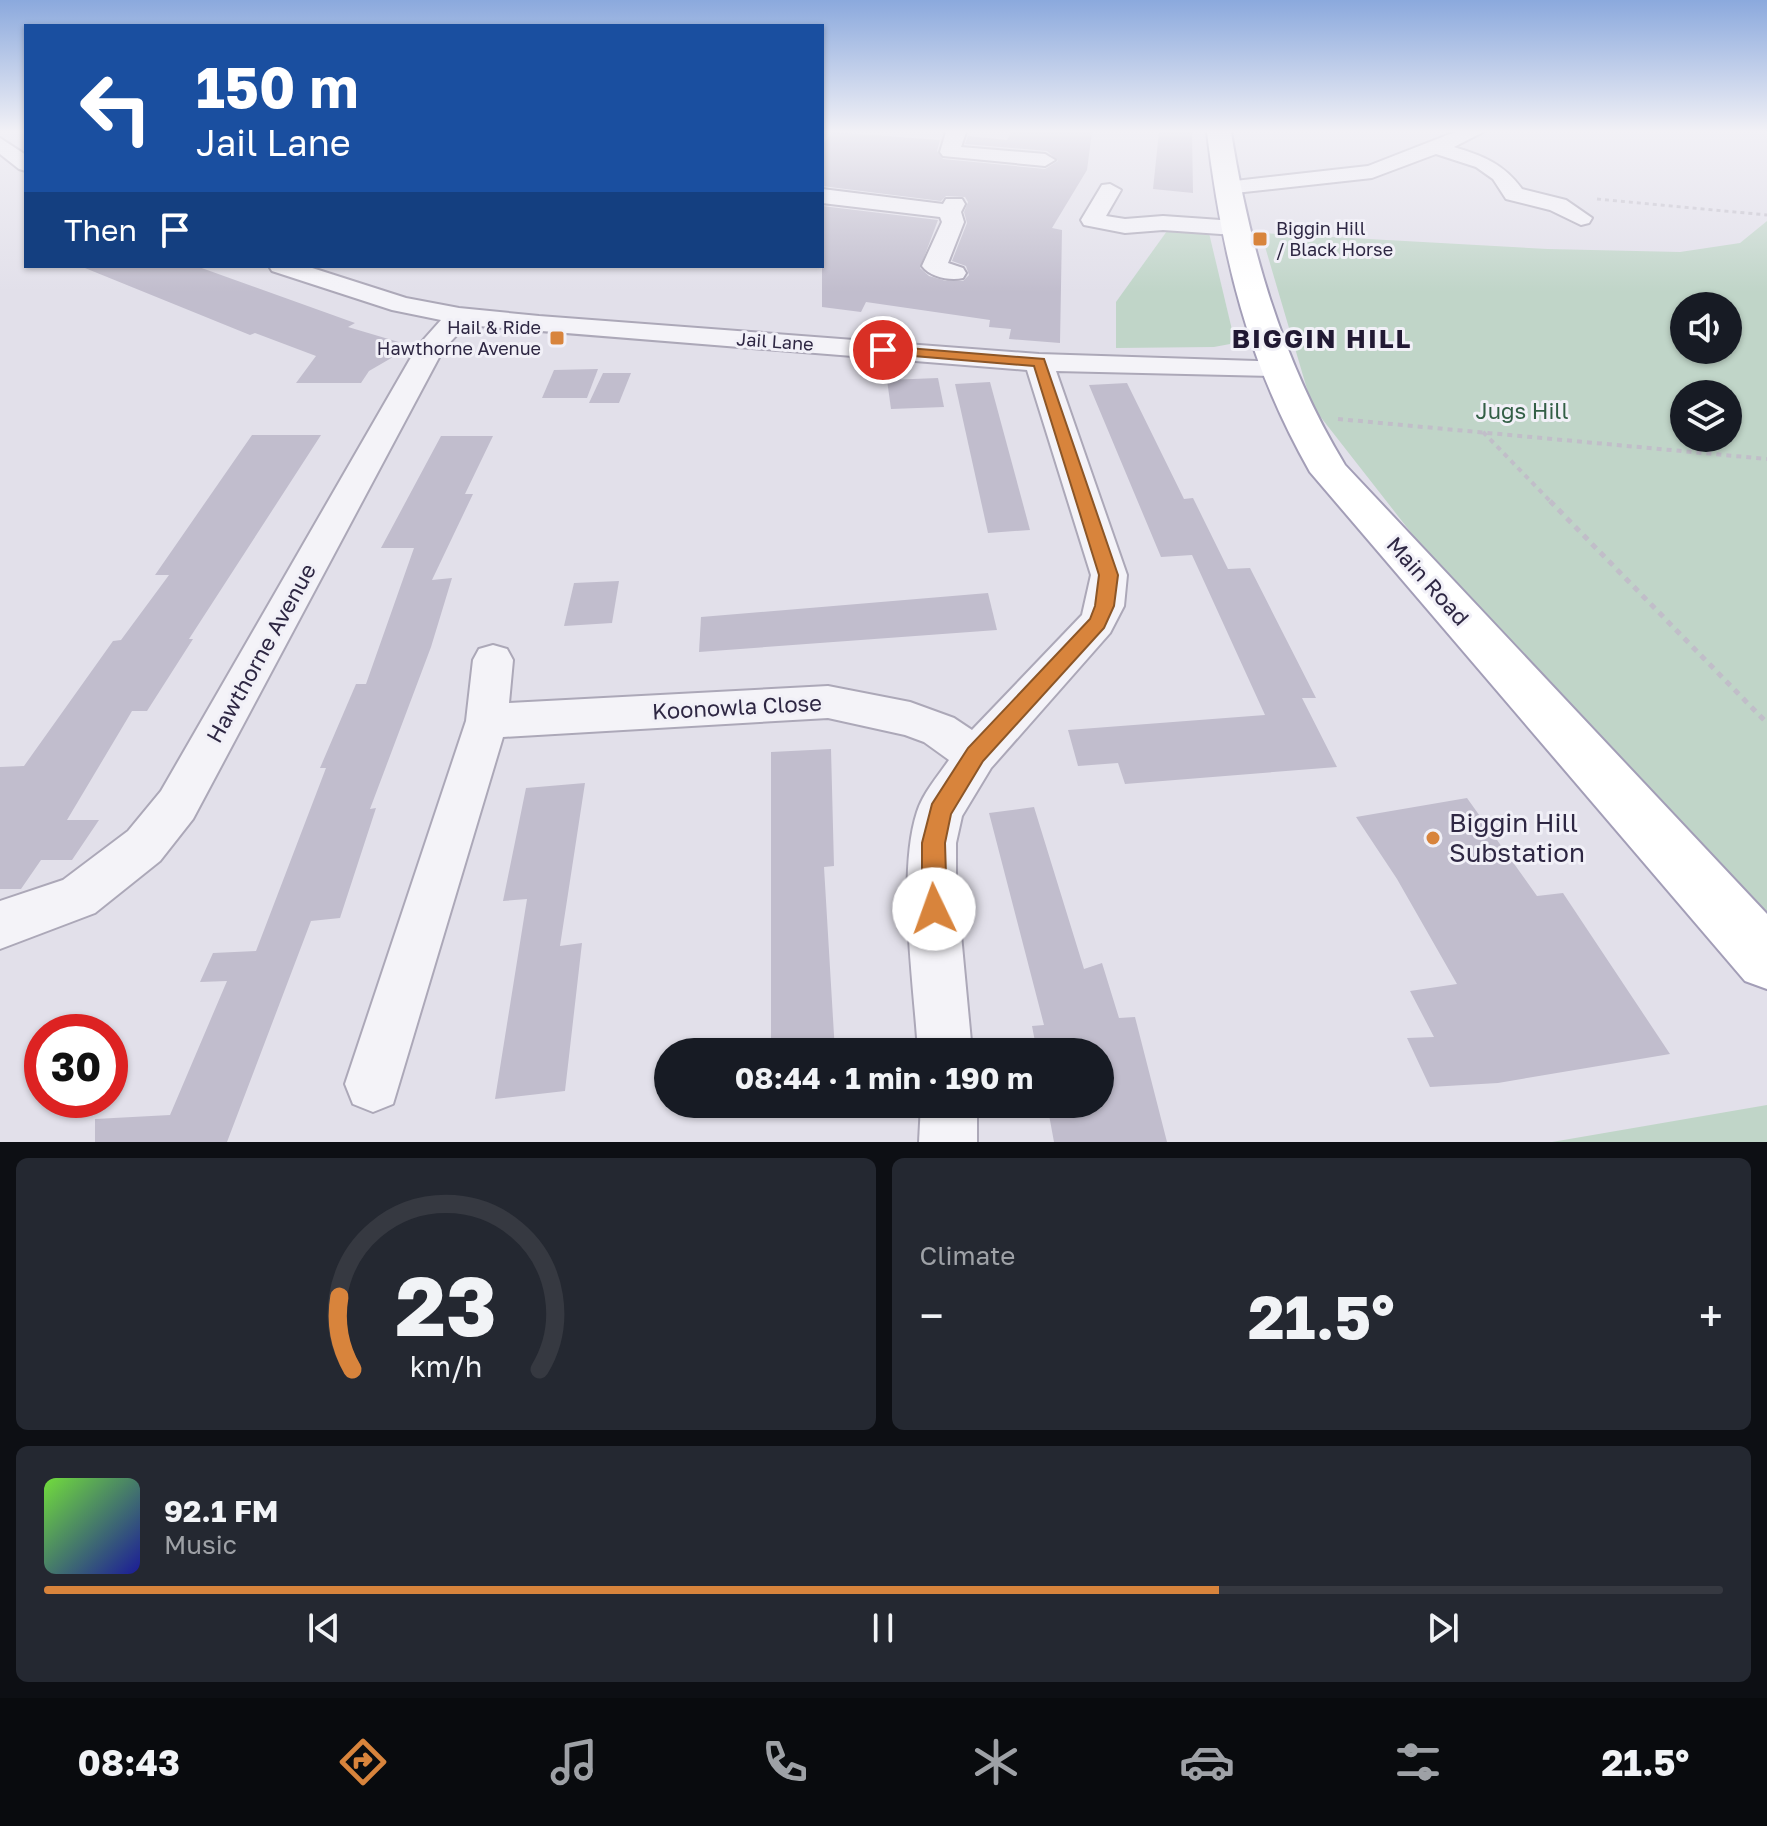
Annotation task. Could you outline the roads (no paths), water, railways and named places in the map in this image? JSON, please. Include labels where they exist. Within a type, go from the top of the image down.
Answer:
[{"type":"main road","name":"Main Road","points":[[1226,188],[1276,368],[1297,415],[1330,472],[1767,959]]},
{"type":"street","points":[[1226,188],[1251,185]]},
{"type":"street","points":[[1508,185],[1514,194],[1583,208]]},
{"type":"street","points":[[1110,190],[1092,220],[1125,226],[1163,223],[1235,228]]},
{"type":"street","points":[[824,196],[952,208],[953,222],[934,266],[954,273]]},
{"type":"street","name":"Jail Lane","points":[[287,268],[401,305],[459,316],[1039,362],[1276,368]]},
{"type":"street","points":[[333,284],[361,268]]},
{"type":"street","name":"Hawthorne Avenue","points":[[0,925],[78,897],[144,846],[177,805],[431,347],[459,316]]},
{"type":"street","points":[[944,1038],[932,881],[933,843],[940,811],[976,755],[1097,623],[1108,592],[1109,575],[1039,362]]},
{"type":"street","points":[[373,1084],[487,721],[493,660]]},
{"type":"street","name":"Koonowla Close","points":[[487,721],[828,702],[910,719],[939,730],[976,755]]},
{"type":"street","points":[[948,1142],[949,1118]]},
{"type":"place","name":"Biggin Hill / Black Horse","points":[[1260,239]]},
{"type":"place","name":"Hail & Ride Hawthorne Avenue","points":[[557,338]]},
{"type":"place","name":"Biggin Hill Substation","points":[[1433,838]]},
{"type":"district","name":"BIGGIN HILL","points":[[1322,339]]},
{"type":"park label","name":"Jugs Hill","points":[[1522,411]]}]
